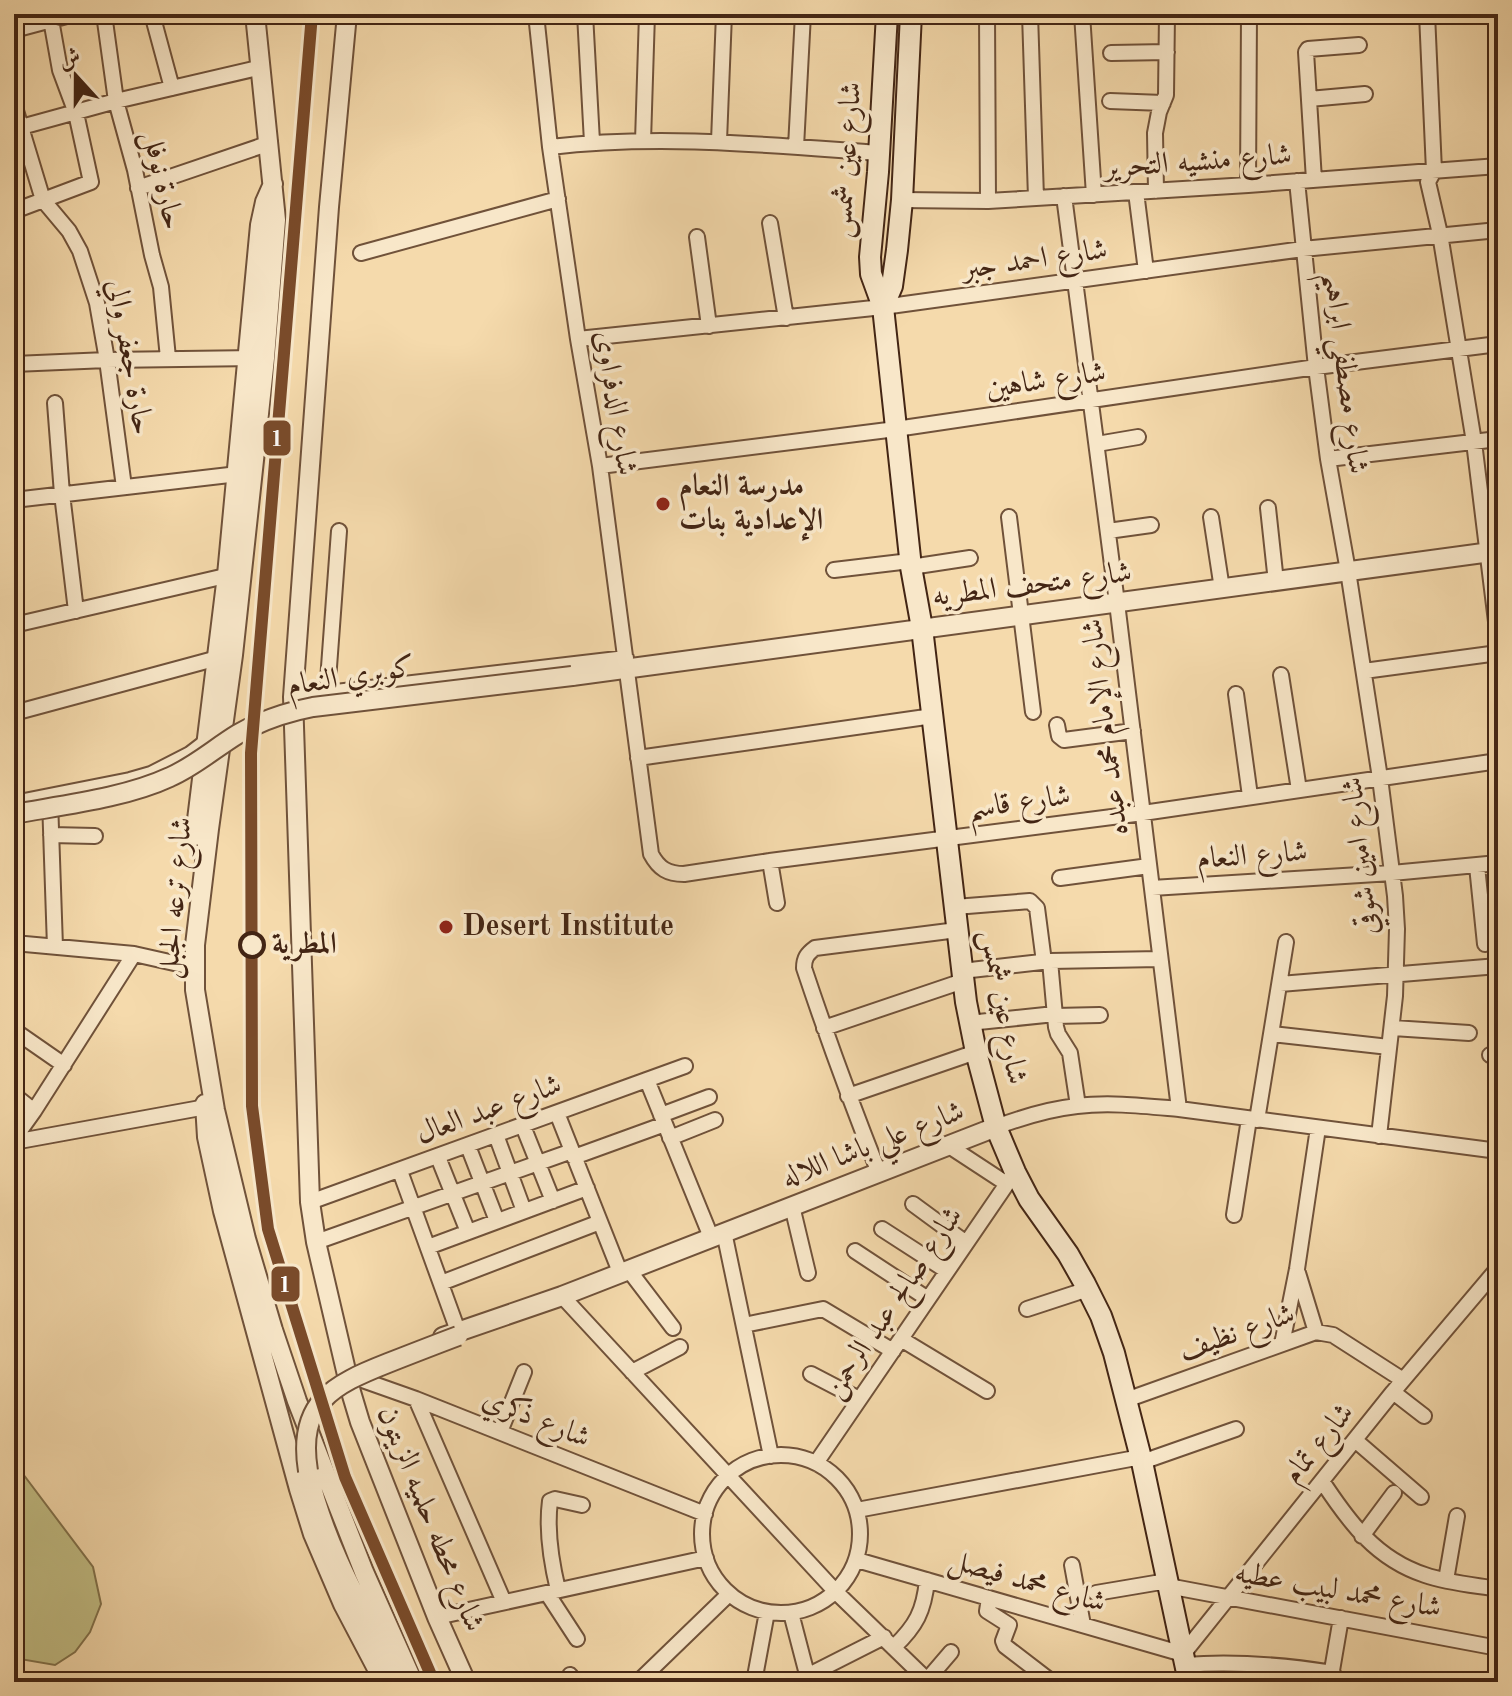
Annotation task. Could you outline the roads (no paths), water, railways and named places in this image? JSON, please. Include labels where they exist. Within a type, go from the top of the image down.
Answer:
[{"type":"main road","name":"شارع عين شمس","points":[[887,14],[871,274],[883,307],[910,564],[922,628],[969,1023],[1011,1178],[1068,1254],[1101,1316],[1114,1353],[1142,1460],[1186,1667]]},
{"type":"main road","name":"شارع عين شمس","points":[[883,307],[892,286],[902,200],[911,14]]},
{"type":"street","points":[[14,30],[50,17],[74,14]]},
{"type":"street","name":"حارة نوفل","points":[[104,14],[116,101],[161,287],[168,358]]},
{"type":"street","points":[[152,14],[172,88]]},
{"type":"street","name":"شارع ترعه الجبل","points":[[235,573],[238,474],[276,220],[255,14]]},
{"type":"street","name":"شارع محطه حلميه الزيتون","points":[[347,14],[329,207],[293,697],[310,1202],[316,1242],[360,1422],[466,1682]]},
{"type":"street","name":"شارع الدفراوى","points":[[536,14],[550,147],[600,466],[651,854]]},
{"type":"street","points":[[585,14],[592,142]]},
{"type":"street","points":[[643,141],[647,14]]},
{"type":"street","points":[[719,141],[724,14]]},
{"type":"street","points":[[796,147],[803,14]]},
{"type":"street","points":[[987,14],[988,201]]},
{"type":"street","points":[[1030,14],[1036,198]]},
{"type":"street","points":[[1082,14],[1094,195]]},
{"type":"street","points":[[1156,191],[1155,133],[1166,95],[1167,14]]},
{"type":"street","points":[[1248,185],[1249,14]]},
{"type":"street","points":[[1427,14],[1434,171],[1428,182],[1440,234],[1493,551],[1498,638]]},
{"type":"street","points":[[14,211],[91,182],[76,113],[60,70],[50,17]]},
{"type":"street","points":[[1314,180],[1306,54],[1308,49],[1359,45]]},
{"type":"street","points":[[1111,53],[1167,52]]},
{"type":"street","points":[[17,128],[262,67]]},
{"type":"street","points":[[1309,99],[1365,94]]},
{"type":"street","points":[[1110,101],[1163,103]]},
{"type":"street","points":[[14,104],[17,128],[43,200]]},
{"type":"street","points":[[550,147],[592,142],[719,141],[879,153]]},
{"type":"street","points":[[138,188],[270,143]]},
{"type":"street","name":"شارع منشيه التحرير","points":[[902,200],[988,201],[1094,195],[1498,166]]},
{"type":"street","name":"شارع مصطفي ابراهيم","points":[[1297,181],[1328,459],[1348,571]]},
{"type":"street","points":[[1136,192],[1146,271]]},
{"type":"street","name":"شارع الإمام محمد عبده","points":[[1064,196],[1179,1109]]},
{"type":"street","points":[[361,253],[558,199]]},
{"type":"street","name":"حارة جعفر والي","points":[[43,200],[69,231],[80,251],[97,303],[124,487]]},
{"type":"street","points":[[770,223],[786,318]]},
{"type":"street","name":"شارع احمد جبر","points":[[578,339],[883,307],[1303,249],[1498,230]]},
{"type":"street","points":[[697,237],[709,326]]},
{"type":"street","name":"شارع شاهين","points":[[600,466],[896,429],[1316,367],[1498,344]]},
{"type":"street","points":[[14,364],[256,358]]},
{"type":"street","name":"شارع ترعه الجبل","points":[[256,358],[195,945],[195,990],[215,1110],[246,1239],[273,1330],[297,1401],[364,1572],[413,1682]]},
{"type":"street","points":[[55,403],[76,611]]},
{"type":"street","points":[[1097,444],[1138,437]]},
{"type":"street","points":[[1328,459],[1498,439]]},
{"type":"street","points":[[14,500],[238,474]]},
{"type":"street","points":[[1268,508],[1276,582]]},
{"type":"street","points":[[1009,517],[1033,712]]},
{"type":"street","points":[[1211,517],[1222,589]]},
{"type":"street","points":[[1108,531],[1151,525]]},
{"type":"street","points":[[327,694],[339,531]]},
{"type":"street","name":"شارع متحف المطريه","points":[[293,697],[626,663],[1022,616],[1493,551]]},
{"type":"street","points":[[834,570],[970,558]]},
{"type":"street","name":"شارع امين شوقي","points":[[1348,571],[1380,778],[1397,929],[1393,1028],[1379,1136]]},
{"type":"street","points":[[14,625],[235,573]]},
{"type":"street","points":[[1364,671],[1498,653]]},
{"type":"street","points":[[14,713],[226,656]]},
{"type":"street","name":"شارع ترعه الجبل","points":[[226,656],[207,741],[183,965],[188,1012],[206,1107],[207,1137],[223,1211],[313,1534],[343,1604],[384,1682]]},
{"type":"street","name":"شارع متحف المطريه","points":[[572,676],[626,663]]},
{"type":"street","points":[[1281,675],[1299,790]]},
{"type":"street","name":"كوبري النعام","points":[[14,814],[119,794],[156,783],[191,767],[238,734],[288,711],[572,676]]},
{"type":"street","points":[[1236,694],[1250,796]]},
{"type":"street","points":[[638,758],[933,716]]},
{"type":"street","points":[[1057,725],[1059,736],[1064,740],[1133,731]]},
{"type":"street","points":[[14,803],[151,774],[190,754],[207,741]]},
{"type":"street","name":"شارع قاسم","points":[[651,854],[664,871],[684,874],[1143,813],[1498,761]]},
{"type":"street","points":[[50,796],[55,947]]},
{"type":"street","points":[[51,835],[95,836]]},
{"type":"street","points":[[770,861],[777,903]]},
{"type":"street","name":"شارع النعام","points":[[1152,888],[1498,863]]},
{"type":"street","points":[[1060,878],[1149,866]]},
{"type":"street","points":[[1477,866],[1485,944]]},
{"type":"street","points":[[955,907],[1030,901],[1037,908],[1058,1034],[1070,1053],[1078,1106]]},
{"type":"street","points":[[879,1173],[824,1028],[804,960],[815,948],[957,930]]},
{"type":"street","points":[[1234,1215],[1272,1034],[1286,942]]},
{"type":"street","points":[[14,943],[134,954],[183,965]]},
{"type":"street","points":[[14,1140],[134,954]]},
{"type":"street","points":[[824,1028],[963,976],[1047,961],[1160,959]]},
{"type":"street","points":[[1280,984],[1498,966]]},
{"type":"street","points":[[969,1023],[1055,1015],[1100,1015]]},
{"type":"street","points":[[1393,1028],[1469,1033]]},
{"type":"street","points":[[15,1031],[64,1065]]},
{"type":"street","points":[[1272,1034],[1389,1047]]},
{"type":"street","points":[[848,1096],[976,1052]]},
{"type":"street","name":"شارع عبد العال","points":[[310,1202],[685,1066]]},
{"type":"street","points":[[647,1080],[665,1126],[718,1235],[744,1325],[771,1456]]},
{"type":"street","points":[[14,1095],[34,1111]]},
{"type":"street","points":[[665,1126],[709,1097]]},
{"type":"street","name":"شارع علي باشا اللاله","points":[[347,1374],[562,1296],[996,1127],[1045,1111],[1078,1106],[1128,1105],[1179,1109],[1498,1151]]},
{"type":"street","points":[[14,1140],[206,1107]]},
{"type":"street","points":[[557,1113],[600,1222],[624,1271],[673,1328]]},
{"type":"street","points":[[316,1242],[537,1163],[665,1126],[715,1120]]},
{"type":"street","points":[[523,1126],[553,1201]]},
{"type":"street","points":[[1282,1344],[1297,1269],[1318,1128]]},
{"type":"street","points":[[496,1135],[524,1211]]},
{"type":"street","points":[[468,1146],[497,1221]]},
{"type":"street","points":[[949,1146],[1011,1178]]},
{"type":"street","points":[[438,1157],[468,1232]]},
{"type":"street","points":[[400,1171],[458,1334]]},
{"type":"street","name":"شارع صالح عبد الرحمن","points":[[816,1463],[1011,1178]]},
{"type":"street","points":[[428,1247],[587,1188]]},
{"type":"street","points":[[913,1204],[966,1243]]},
{"type":"street","points":[[792,1206],[808,1273]]},
{"type":"street","points":[[441,1283],[600,1222]]},
{"type":"street","points":[[882,1229],[947,1271]]},
{"type":"street","points":[[855,1251],[928,1299]]},
{"type":"street","name":"شارع تمام","points":[[1186,1667],[1229,1597],[1393,1392],[1498,1268]]},
{"type":"street","points":[[1297,1269],[1316,1332]]},
{"type":"street","points":[[1027,1309],[1088,1289]]},
{"type":"street","points":[[562,1296],[836,1592],[928,1681],[951,1652]]},
{"type":"street","points":[[744,1325],[818,1309],[827,1310],[987,1391]]},
{"type":"street","name":"شارع نظيف","points":[[1126,1400],[1316,1332],[1333,1335],[1403,1380]]},
{"type":"street","name":"شارع علي باشا اللاله","points":[[400,1682],[322,1522],[308,1471],[306,1439],[316,1409],[351,1377],[458,1334]]},
{"type":"street","points":[[632,1372],[680,1347]]},
{"type":"street","points":[[500,1432],[524,1372]]},
{"type":"street","name":"شارع ذكري","points":[[347,1374],[705,1514]]},
{"type":"street","points":[[811,1374],[859,1399]]},
{"type":"street","points":[[1393,1392],[1424,1416]]},
{"type":"street","points":[[416,1399],[504,1602]]},
{"type":"street","points":[[857,1510],[1142,1460],[1236,1429]]},
{"type":"street","points":[[1355,1440],[1421,1497]]},
{"type":"street","points":[[771,1456],[801,1458],[816,1463],[834,1475],[848,1491],[857,1510],[860,1535],[857,1560],[836,1592],[815,1606],[791,1613],[767,1612],[747,1606],[719,1584],[706,1558],[702,1536],[705,1514],[718,1487],[741,1467],[771,1456]]},
{"type":"street","points":[[1322,1481],[1362,1536],[1403,1567],[1426,1576],[1498,1589]]},
{"type":"street","points":[[1362,1536],[1394,1493]]},
{"type":"street","points":[[577,1639],[553,1591],[548,1526],[550,1501],[555,1499],[582,1505]]},
{"type":"street","points":[[1446,1580],[1457,1516]]},
{"type":"street","points":[[437,1617],[706,1558]]},
{"type":"street","name":"شارع محمد فيصل","points":[[857,1560],[1083,1625],[1186,1667],[1253,1663],[1292,1666],[1331,1678]]},
{"type":"street","points":[[1072,1565],[1083,1625]]},
{"type":"street","points":[[791,1613],[808,1679],[908,1634],[919,1618],[927,1580]]},
{"type":"street","name":"شارع محمد لبيب عطيه","points":[[1096,1593],[1167,1583],[1498,1648]]},
{"type":"street","points":[[638,1682],[729,1594]]},
{"type":"street","points":[[989,1598],[987,1611],[1009,1625],[1003,1641],[1005,1646],[1052,1682]]},
{"type":"street","points":[[754,1682],[767,1612]]},
{"type":"street","points":[[1331,1678],[1341,1618]]},
{"type":"place","name":"مدرسة النعام الإعدادية بنات","points":[[663,504]]},
{"type":"place","name":"Desert Institute","points":[[446,927]]},
{"type":"place","name":"المطرية","points":[[252,945]]}]
